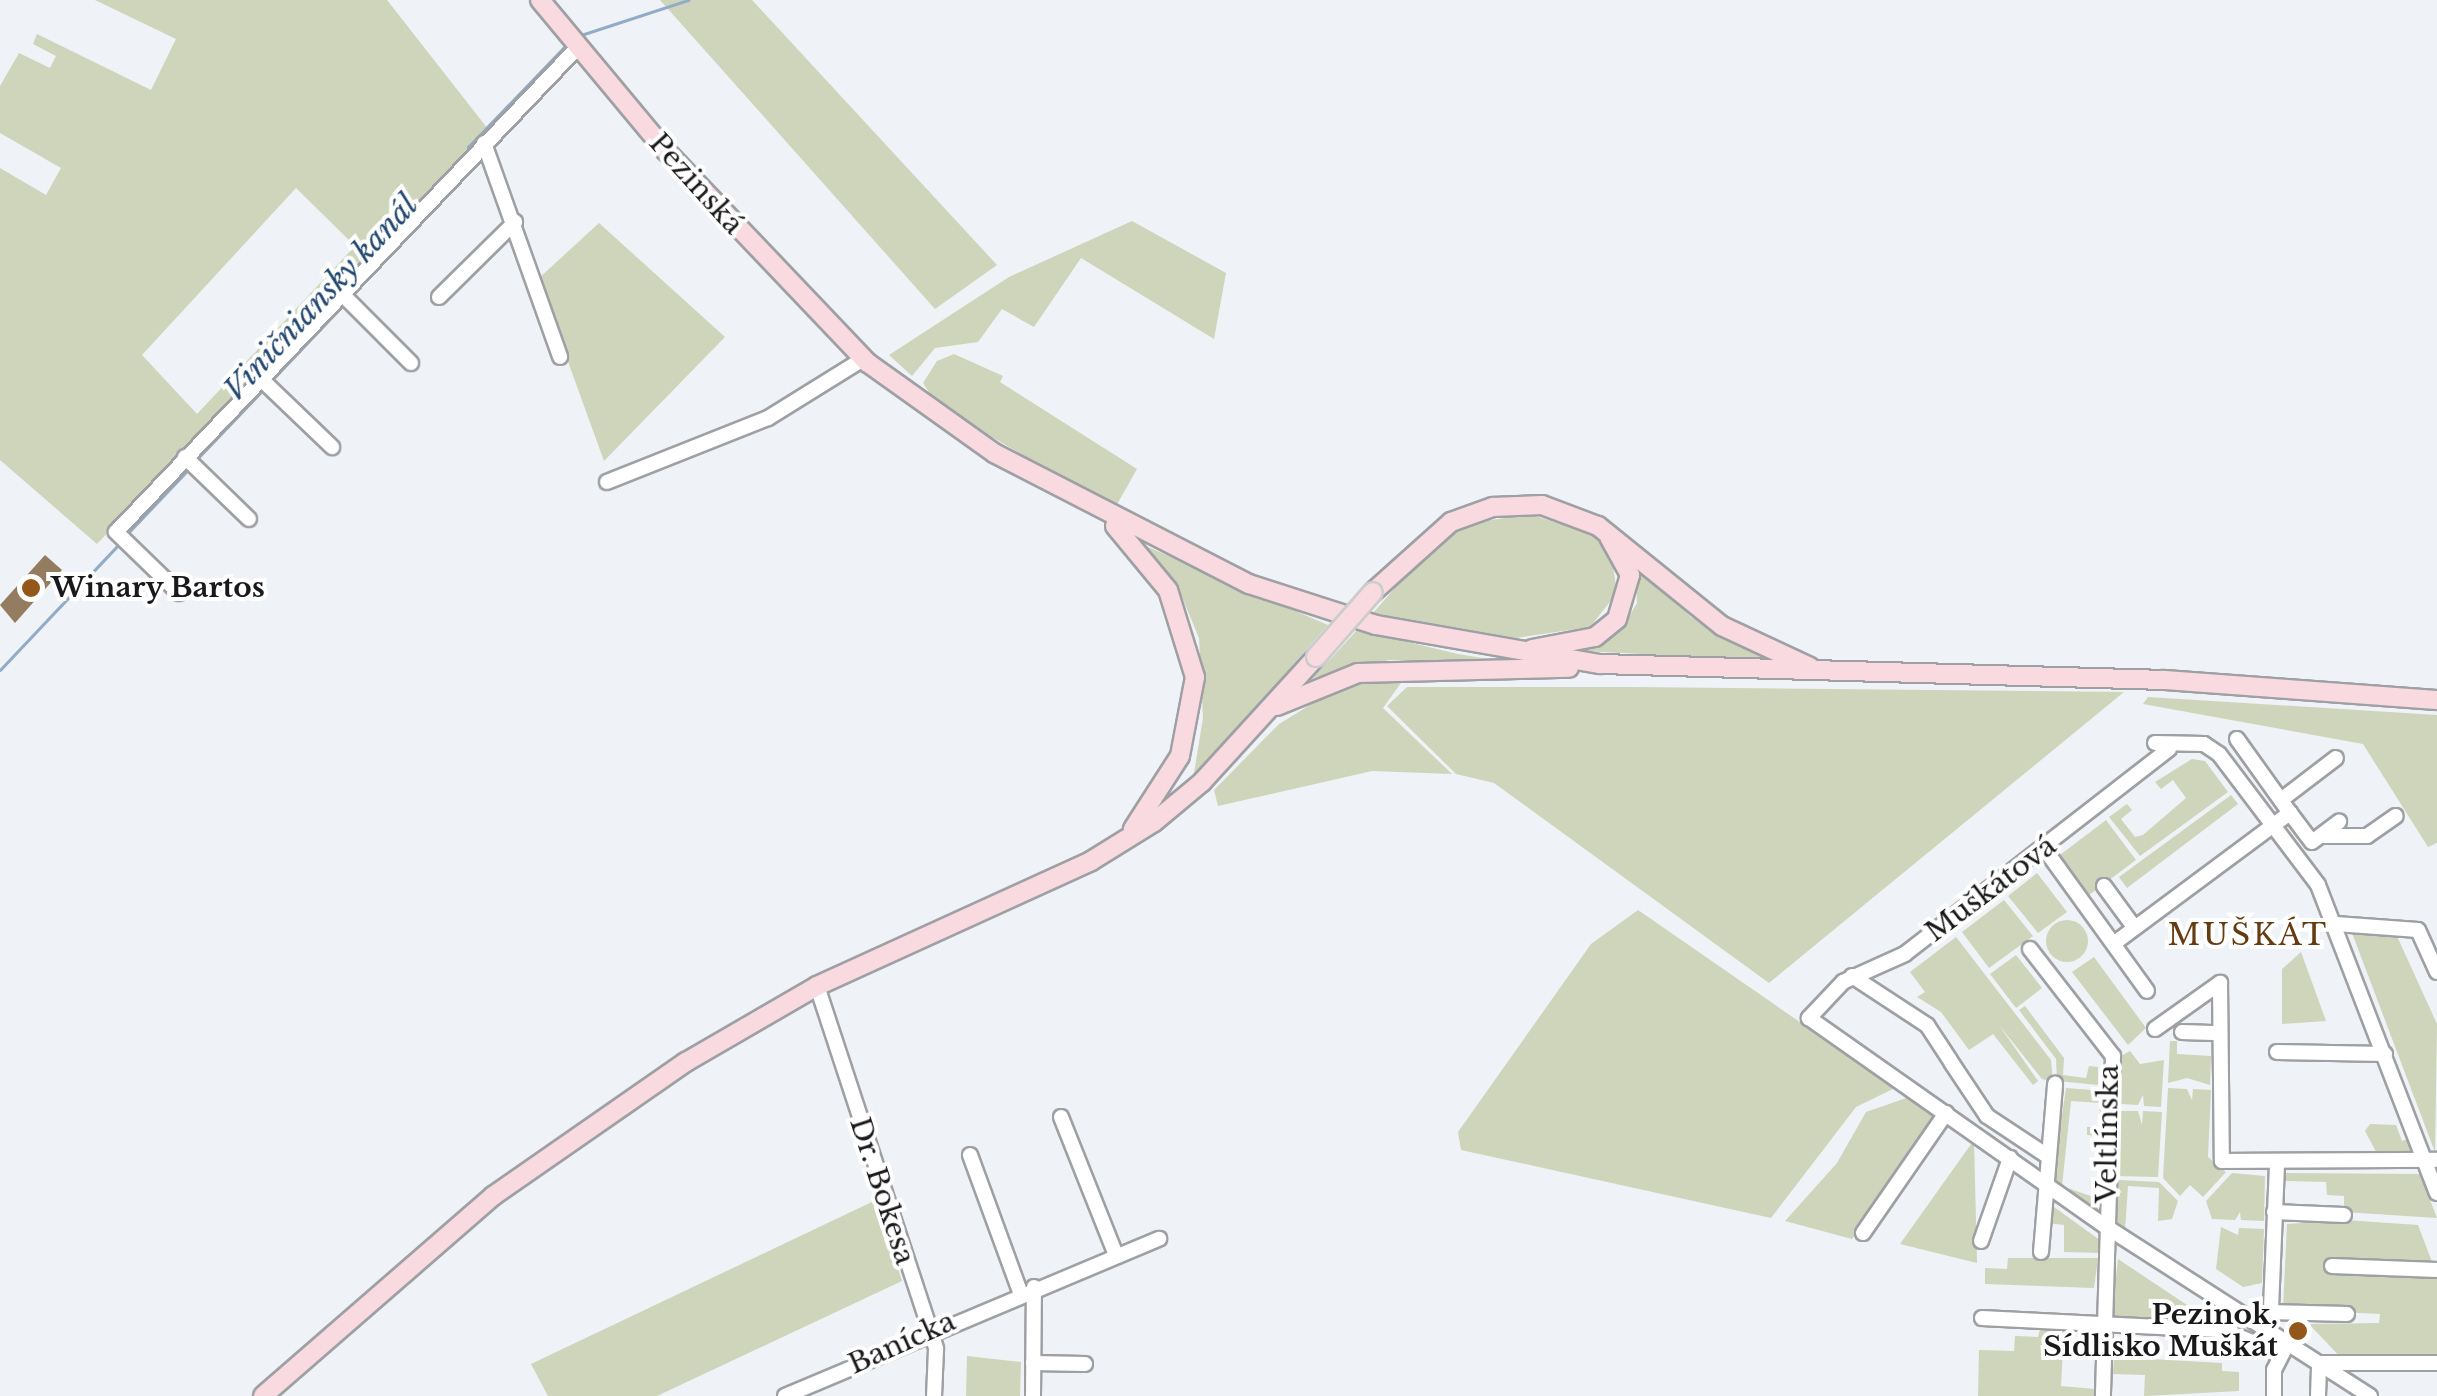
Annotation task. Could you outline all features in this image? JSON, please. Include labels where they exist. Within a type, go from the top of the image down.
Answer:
[{"type":"main road","name":"Pezinská","points":[[540,0],[572,42],[862,359],[994,453],[1104,514],[1288,598],[1376,626],[1512,653],[1600,664]]},
{"type":"main road","points":[[263,1396],[493,1196],[652,1084],[816,986],[1123,843],[1185,798],[1430,535],[1483,509],[1542,506],[1598,526],[1722,626],[1820,671]]},
{"type":"main road","points":[[1104,514],[1168,590],[1195,677],[1180,756],[1123,843]]},
{"type":"main road","points":[[1512,653],[1595,637],[1617,618],[1630,575],[1598,526]]},
{"type":"main road","points":[[1268,710],[1358,673],[1600,664],[2164,680],[2437,700]]},
{"type":"street","points":[[179,592],[116,532],[484,143],[572,42]]},
{"type":"street","points":[[484,143],[524,245],[560,358]]},
{"type":"street","points":[[439,297],[515,222]]},
{"type":"street","points":[[340,293],[411,363]]},
{"type":"street","points":[[607,482],[768,418],[862,359]]},
{"type":"street","points":[[260,378],[332,446]]},
{"type":"street","points":[[185,457],[249,519]]},
{"type":"street","points":[[2237,738],[2312,842],[2339,822]]},
{"type":"street","name":"Muškátová","points":[[1946,1113],[1809,1018],[1852,976],[1905,954],[2044,848],[2162,746],[2210,746],[2273,824],[2336,924],[2432,1162],[2437,1193]]},
{"type":"street","points":[[2116,942],[2273,824],[2286,806],[2336,758]]},
{"type":"street","points":[[2320,836],[2367,836],[2396,816]]},
{"type":"street","points":[[2044,848],[2148,991]]},
{"type":"street","points":[[2104,886],[2134,927]]},
{"type":"street","points":[[2336,924],[2418,930],[2437,972]]},
{"type":"street","name":"Veltlínska","points":[[2030,949],[2114,1056],[2103,1396]]},
{"type":"street","points":[[1852,976],[1927,1025],[1987,1116],[2050,1157]]},
{"type":"street","points":[[2155,1030],[2220,983],[2222,1161],[2432,1162]]},
{"type":"street","name":"Dr. Bokesa","points":[[816,986],[936,1349],[934,1396]]},
{"type":"street","points":[[2182,1032],[2220,1033]]},
{"type":"street","points":[[2277,1052],[2386,1054]]},
{"type":"street","points":[[2041,1252],[2055,1084]]},
{"type":"street","points":[[1863,1233],[1946,1113],[2106,1226],[2370,1396]]},
{"type":"street","points":[[1061,1118],[1116,1255]]},
{"type":"street","points":[[970,1154],[1027,1290],[1033,1396]]},
{"type":"street","points":[[1982,1240],[2010,1158]]},
{"type":"street","points":[[2270,1332],[2276,1164]]},
{"type":"street","points":[[2274,1212],[2344,1214]]},
{"type":"street","name":"Banícka","points":[[790,1395],[927,1331],[1159,1240]]},
{"type":"street","points":[[2109,1256],[2132,1243]]},
{"type":"street","points":[[2332,1266],[2437,1270]]},
{"type":"street","points":[[2269,1312],[2347,1314]]},
{"type":"street","points":[[1982,1318],[2224,1330],[2264,1348]]},
{"type":"street","points":[[2274,1396],[2274,1370],[2288,1343]]},
{"type":"street","points":[[1033,1363],[1086,1364]]},
{"type":"street","points":[[2318,1363],[2437,1364]]},
{"type":"street","points":[[2318,1363],[2318,1396]]},
{"type":"green space","points":[[95,0],[387,0],[488,129],[97,544],[0,460],[0,168],[46,195],[61,168],[0,133],[0,86],[19,53],[50,68],[56,56],[33,44],[37,34],[151,90],[176,39]],"holes":[[[296,188],[355,246],[197,414],[142,355]]]},
{"type":"green space","points":[[660,0],[752,0],[997,265],[935,309]]},
{"type":"green space","points":[[1132,221],[1226,273],[1214,339],[1081,258],[1034,327],[1002,309],[978,342],[935,348],[912,376],[889,355],[1009,277]]},
{"type":"green space","points":[[599,223],[725,337],[604,461],[538,279]]},
{"type":"green space","points":[[954,354],[1003,376],[1000,382],[1137,469],[1115,508],[938,406],[923,383],[937,361]]},
{"type":"green space","points":[[1529,514],[1593,534],[1611,553],[1617,593],[1590,627],[1516,638],[1373,613],[1432,546],[1467,524]]},
{"type":"green space","points":[[1141,544],[1328,625],[1193,779],[1203,718],[1199,638],[1182,597]]},
{"type":"green space","points":[[1636,564],[1691,617],[1775,661],[1565,650],[1610,639],[1627,620],[1637,603]]},
{"type":"green space","points":[[1357,630],[1530,666],[1389,660],[1313,678]]},
{"type":"green space","points":[[1406,676],[1383,708],[1452,774],[1372,771],[1218,806],[1214,790],[1279,724],[1344,684]]},
{"type":"green space","points":[[1407,687],[2124,692],[1769,983],[1494,783],[1456,774],[1387,706]]},
{"type":"green space","points":[[2148,697],[2437,715],[2437,843],[2428,847],[2363,744],[2143,704]]},
{"type":"green space","points":[[2192,759],[2205,761],[2228,792],[2140,856],[2109,817],[2127,804],[2132,810],[2121,819],[2135,837],[2143,835],[2186,798],[2173,780],[2161,789],[2155,782]]},
{"type":"green space","points":[[2231,795],[2238,804],[2127,888],[2119,877]]},
{"type":"green space","points":[[2106,820],[2136,860],[2089,895],[2060,855]]},
{"type":"green space","points":[[2037,873],[2067,912],[2038,933],[2008,896]]},
{"type":"green space","points":[[2004,900],[2033,936],[1989,968],[1962,932]]},
{"type":"green space","points":[[1638,910],[1895,1088],[1856,1107],[1771,1218],[1461,1150],[1458,1132],[1591,944]]},
{"type":"green space","points":[[2067,920],[2082,926],[2088,941],[2082,956],[2067,962],[2052,956],[2046,941],[2052,926]]},
{"type":"green space","points":[[2352,933],[2396,934],[2437,1024],[2435,1152]]},
{"type":"green space","points":[[1956,937],[2051,1060],[2053,1082],[2042,1079],[1999,1025],[2038,1081],[2033,1085],[1993,1034],[1969,1050],[1941,1012],[1917,997],[1925,992],[1910,972]]},
{"type":"green space","points":[[2301,952],[2326,1021],[2282,1024],[2282,969]]},
{"type":"green space","points":[[2016,955],[2042,988],[2016,1008],[1990,974]]},
{"type":"green space","points":[[2094,957],[2146,1028],[2128,1045],[2072,972]]},
{"type":"green space","points":[[2025,1006],[2064,1058],[2063,1075],[2086,1078],[2089,1066],[2098,1067],[2098,1085],[2057,1081],[2056,1059],[2019,1010]]},
{"type":"green space","points":[[2170,1041],[2177,1041],[2177,1054],[2211,1056],[2210,1085],[2187,1078],[2168,1083]]},
{"type":"green space","points":[[2130,1051],[2140,1064],[2164,1060],[2161,1107],[2144,1106],[2143,1095],[2138,1105],[2121,1104],[2121,1056]]},
{"type":"green space","points":[[2066,1088],[2105,1091],[2102,1136],[2087,1135],[2087,1127],[2099,1127],[2100,1103],[2071,1101],[2062,1186],[2099,1199],[2098,1214],[2052,1184]]},
{"type":"green space","points":[[2168,1088],[2187,1089],[2192,1100],[2193,1089],[2211,1090],[2208,1157],[2226,1172],[2203,1197],[2190,1185],[2180,1196],[2163,1178]]},
{"type":"green space","points":[[1912,1096],[1937,1115],[1852,1239],[1785,1221],[1837,1163],[1866,1112]]},
{"type":"green space","points":[[2119,1111],[2138,1111],[2142,1125],[2143,1111],[2162,1112],[2158,1177],[2116,1176]]},
{"type":"green space","points":[[2370,1124],[2396,1125],[2402,1141],[2411,1138],[2417,1148],[2410,1161],[2381,1161],[2365,1131]]},
{"type":"green space","points":[[1974,1140],[1977,1263],[1900,1244]]},
{"type":"green space","points":[[2232,1173],[2265,1176],[2264,1221],[2241,1220],[2240,1212],[2235,1220],[2212,1219],[2206,1201]]},
{"type":"green space","points":[[2286,1173],[2420,1174],[2437,1218],[2344,1212],[2344,1196],[2327,1195],[2326,1182],[2283,1181]]},
{"type":"green space","points":[[2119,1180],[2159,1182],[2178,1201],[2172,1219],[2158,1221],[2159,1188],[2128,1186],[2125,1231],[2113,1224]]},
{"type":"green space","points":[[876,1200],[902,1281],[657,1396],[548,1396],[531,1364]]},
{"type":"green space","points":[[2050,1204],[2101,1241],[2101,1253],[2064,1252],[2064,1225],[2046,1223]]},
{"type":"green space","points":[[2345,1220],[2418,1225],[2432,1262],[2329,1262],[2437,1272],[2437,1361],[2345,1362],[2309,1324],[2379,1323],[2380,1314],[2283,1309],[2287,1224]]},
{"type":"green space","points":[[2221,1227],[2238,1235],[2239,1228],[2264,1229],[2262,1283],[2243,1287],[2216,1269]]},
{"type":"green space","points":[[2008,1258],[2098,1258],[2094,1288],[1985,1284],[1985,1268],[2007,1269]]},
{"type":"green space","points":[[2118,1259],[2202,1315],[2202,1319],[2111,1320]]},
{"type":"green space","points":[[2040,1329],[2064,1330],[2061,1386],[2095,1389],[2094,1396],[1978,1396],[1979,1350],[2014,1351],[2015,1336],[2038,1337]]},
{"type":"green space","points":[[967,1356],[1021,1362],[1020,1396],[966,1396]]},
{"type":"green space","points":[[2114,1357],[2222,1363],[2222,1371],[2239,1372],[2239,1391],[2144,1396],[2145,1375],[2113,1374]]},
{"type":"building","name":"Winary Bartos","points":[[45,555],[62,570],[15,623],[0,605]]},
{"type":"waterway","name":"Viničniansky kanál","points":[[578,36],[688,0]]},
{"type":"waterway","name":"Viničniansky kanál","points":[[469,155],[468,147],[568,43]]},
{"type":"waterway","name":"Viničniansky kanál","points":[[350,297],[392,252]]},
{"type":"waterway","name":"Viničniansky kanál","points":[[271,381],[345,303]]},
{"type":"waterway","name":"Viničniansky kanál","points":[[195,461],[262,391]]},
{"type":"waterway","name":"Viničniansky kanál","points":[[127,534],[187,471]]},
{"type":"waterway","name":"Viničniansky kanál","points":[[0,670],[119,544]]},
{"type":"place","name":"Winary Bartos","points":[[31,588]]},
{"type":"place","name":"Pezinok, Sídlisko Muškát","points":[[2298,1331]]},
{"type":"district","name":"MUŠKÁT","points":[[2248,935]]}]
